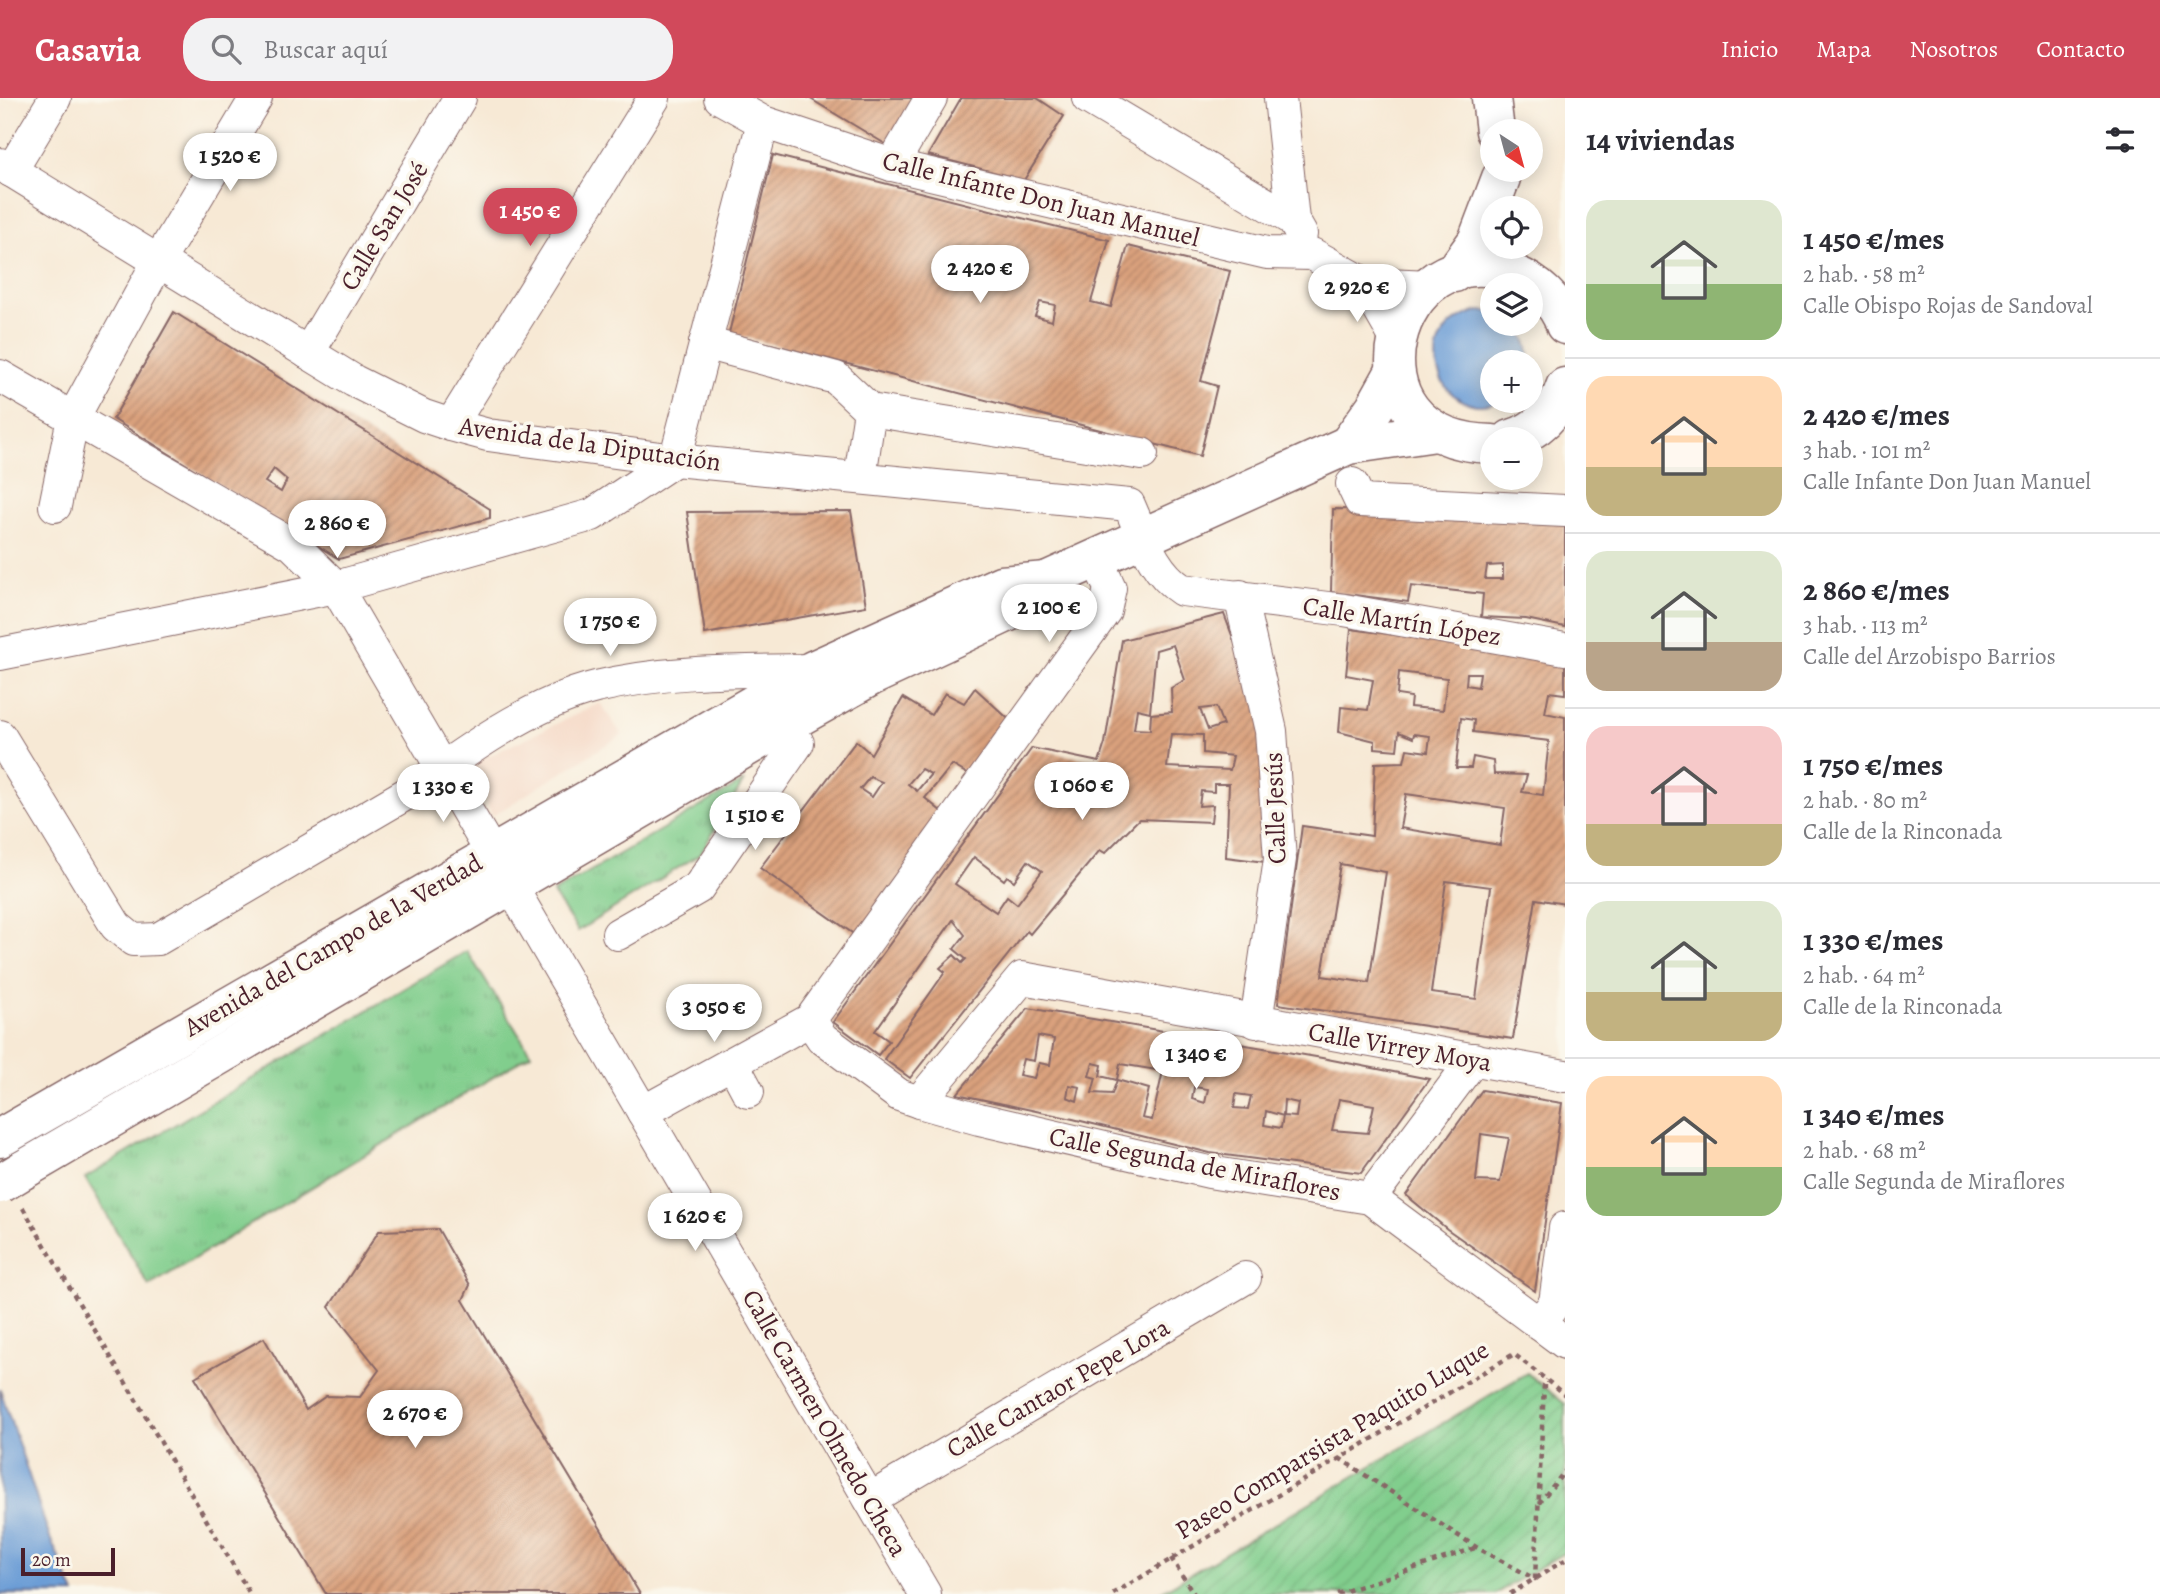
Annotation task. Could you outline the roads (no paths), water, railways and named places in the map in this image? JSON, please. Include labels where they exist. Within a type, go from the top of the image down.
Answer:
[{"type":"main road","points":[[1491,98],[1494,119]]},
{"type":"main road","name":"Avenida del Campo de la Verdad","points":[[1348,445],[1376,407],[1408,309],[1442,279],[1477,241],[1505,185]]},
{"type":"main road","points":[[1442,279],[1479,268],[1504,271],[1525,263],[1565,326]]},
{"type":"main road","points":[[1395,355],[1402,395],[1417,416],[1436,432],[1464,444],[1480,444]]},
{"type":"main road","points":[[1537,427],[1559,413]]},
{"type":"main road","name":"Avenida del Campo de la Verdad","points":[[15,1186],[510,886],[786,724],[870,677],[1013,610],[1046,581],[1348,445],[1436,432]]},
{"type":"main road","name":"Avenida del Campo de la Verdad","points":[[2,1137],[813,670],[1001,585],[1046,581]]},
{"type":"street","points":[[6,167],[55,98]]},
{"type":"street","points":[[55,506],[73,418],[158,262],[256,98]]},
{"type":"street","name":"Calle San José","points":[[308,354],[460,98]]},
{"type":"street","points":[[451,425],[654,98]]},
{"type":"street","name":"Calle Infante Don Juan Manuel","points":[[720,98],[763,122],[892,165],[1267,253],[1312,254],[1364,284],[1442,279]]},
{"type":"street","points":[[892,165],[931,98]]},
{"type":"street","points":[[1088,98],[1293,220]]},
{"type":"street","points":[[1280,98],[1293,220],[1312,254]]},
{"type":"street","points":[[0,654],[337,587],[592,515],[675,460],[763,122]]},
{"type":"street","name":"Avenida de la Diputación","points":[[6,167],[308,354],[391,400],[451,425],[488,435],[675,460],[1129,505],[1144,537]]},
{"type":"street","points":[[1364,284],[1395,355]]},
{"type":"street","points":[[705,343],[836,378],[870,410],[1142,454]]},
{"type":"street","name":"Calle Carmen Olmedo Checa","points":[[0,376],[293,545],[337,587],[925,1594]]},
{"type":"street","points":[[860,477],[870,410]]},
{"type":"street","points":[[1352,484],[1360,501],[1565,510]]},
{"type":"street","name":"Calle Martín López","points":[[1144,537],[1156,566],[1168,581],[1182,590],[1344,610],[1565,649]]},
{"type":"street","points":[[643,1112],[810,1020],[1105,611],[1110,587],[1096,558]]},
{"type":"street","name":"Calle Jesús","points":[[1240,596],[1271,731],[1280,859],[1256,1022]]},
{"type":"street","points":[[0,736],[116,926],[133,940],[158,939],[406,794],[535,711],[594,687],[680,673],[813,670]]},
{"type":"street","points":[[618,934],[698,888],[798,743],[786,724]]},
{"type":"street","name":"Calle Virrey Moya","points":[[919,1102],[1022,978],[1565,1076]]},
{"type":"street","name":"Calle Segunda de Miraflores","points":[[810,1020],[822,1038],[899,1095],[919,1102],[1209,1172],[1370,1198],[1565,1343]]},
{"type":"street","points":[[1370,1198],[1474,1059]]},
{"type":"street","points":[[733,1064],[748,1091]]},
{"type":"street","points":[[1539,1324],[1555,1303],[1565,1228]]},
{"type":"street","name":"Calle Cantaor Pepe Lora","points":[[870,1499],[1245,1278]]},
{"type":"water","points":[[1480,311],[1480,336],[1523,336],[1528,346],[1528,350],[1480,350],[1480,405],[1460,400],[1447,388],[1438,372],[1436,354],[1442,336],[1456,321]]},
{"type":"water","points":[[0,1389],[50,1538],[75,1594],[0,1594]]}]
